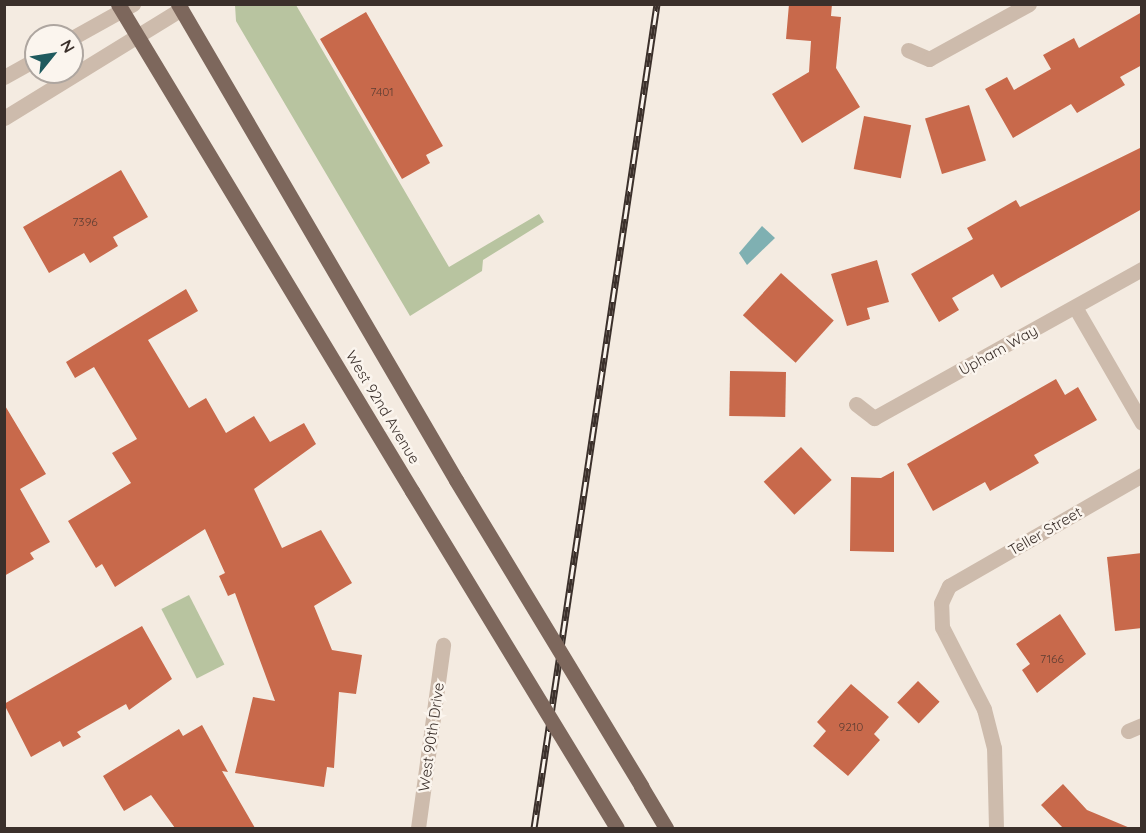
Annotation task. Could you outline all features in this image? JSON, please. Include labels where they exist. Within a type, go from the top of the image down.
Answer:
[{"type":"main road","name":"West 92nd Avenue","points":[[124,7],[137,38],[617,828]]},
{"type":"main road","name":"West 92nd Avenue","points":[[180,7],[456,480],[666,828]]},
{"type":"street","points":[[908,50],[929,59],[1029,4]]},
{"type":"street","points":[[84,31],[124,7]]},
{"type":"street","points":[[4,118],[137,38],[180,7]]},
{"type":"street","points":[[4,77],[24,66]]},
{"type":"street","name":"Upham Way","points":[[856,404],[874,418],[1142,269]]},
{"type":"street","points":[[1075,308],[1142,423]]},
{"type":"street","name":"Teller Street","points":[[996,828],[989,728],[942,627],[941,603],[949,586],[1142,475]]},
{"type":"street","name":"West 90th Drive","points":[[418,828],[443,645]]},
{"type":"green space","points":[[235,5],[296,5],[449,267],[539,214],[544,222],[483,260],[482,271],[410,316],[236,21]]},
{"type":"green space","points":[[189,595],[224,664],[197,679],[161,609]]},
{"type":"water","points":[[762,226],[775,238],[747,265],[739,253]]},
{"type":"building","points":[[789,4],[832,4],[831,16],[841,17],[836,68],[860,107],[802,143],[772,94],[809,72],[811,41],[786,39]]},
{"type":"building","points":[[366,12],[443,146],[426,155],[430,163],[402,179],[320,39]]},
{"type":"building","points":[[1142,12],[1142,65],[1120,77],[1125,85],[1077,113],[1071,104],[1013,138],[985,89],[1007,77],[1014,90],[1051,69],[1043,55],[1074,38],[1079,48]]},
{"type":"building","points":[[969,105],[986,160],[942,174],[925,118]]},
{"type":"building","points":[[864,116],[911,125],[901,178],[854,169]]},
{"type":"building","points":[[1142,147],[1142,209],[1001,288],[993,274],[952,298],[959,310],[939,322],[911,274],[973,239],[967,228],[1016,200],[1020,207]]},
{"type":"building","points":[[121,170],[148,217],[113,237],[118,246],[90,263],[84,253],[49,273],[23,227]]},
{"type":"building","points":[[877,260],[889,302],[867,308],[870,319],[847,326],[831,274]]},
{"type":"building","points":[[781,273],[834,321],[796,363],[743,315]]},
{"type":"building","points":[[186,289],[198,311],[148,340],[189,408],[206,398],[226,433],[254,416],[270,442],[304,423],[316,444],[254,489],[282,548],[321,530],[352,583],[314,606],[332,650],[362,655],[356,694],[339,692],[334,768],[327,767],[324,787],[235,773],[253,697],[275,701],[235,593],[228,596],[219,576],[225,573],[205,529],[115,587],[102,564],[96,568],[68,521],[131,483],[112,453],[137,439],[94,367],[75,378],[66,362]]},
{"type":"building","points":[[730,371],[786,372],[785,417],[729,416]]},
{"type":"building","points":[[1056,379],[1065,395],[1078,387],[1097,420],[1034,455],[1039,463],[990,491],[985,482],[933,511],[907,464]]},
{"type":"building","points":[[4,404],[46,474],[20,489],[50,542],[30,553],[34,559],[4,576]]},
{"type":"building","points":[[801,447],[832,480],[794,515],[764,482]]},
{"type":"building","points":[[894,471],[894,552],[850,551],[851,477],[881,478]]},
{"type":"building","points":[[1142,553],[1142,628],[1115,631],[1107,557]]},
{"type":"building","points":[[1060,614],[1086,654],[1037,693],[1022,670],[1030,664],[1016,644]]},
{"type":"building","points":[[142,626],[172,679],[129,710],[126,704],[77,732],[81,737],[63,747],[60,741],[31,757],[4,704]]},
{"type":"building","points":[[918,681],[940,702],[919,723],[897,703]]},
{"type":"building","points":[[851,684],[889,717],[874,734],[880,740],[848,776],[813,746],[826,731],[817,722]]},
{"type":"building","points":[[202,725],[228,772],[222,771],[255,828],[175,828],[151,795],[124,811],[103,776],[179,729],[183,736]]},
{"type":"building","points":[[1063,784],[1087,810],[1130,828],[1063,828],[1041,805]]},
{"type":"railway","points":[[534,828],[657,4]]}]
